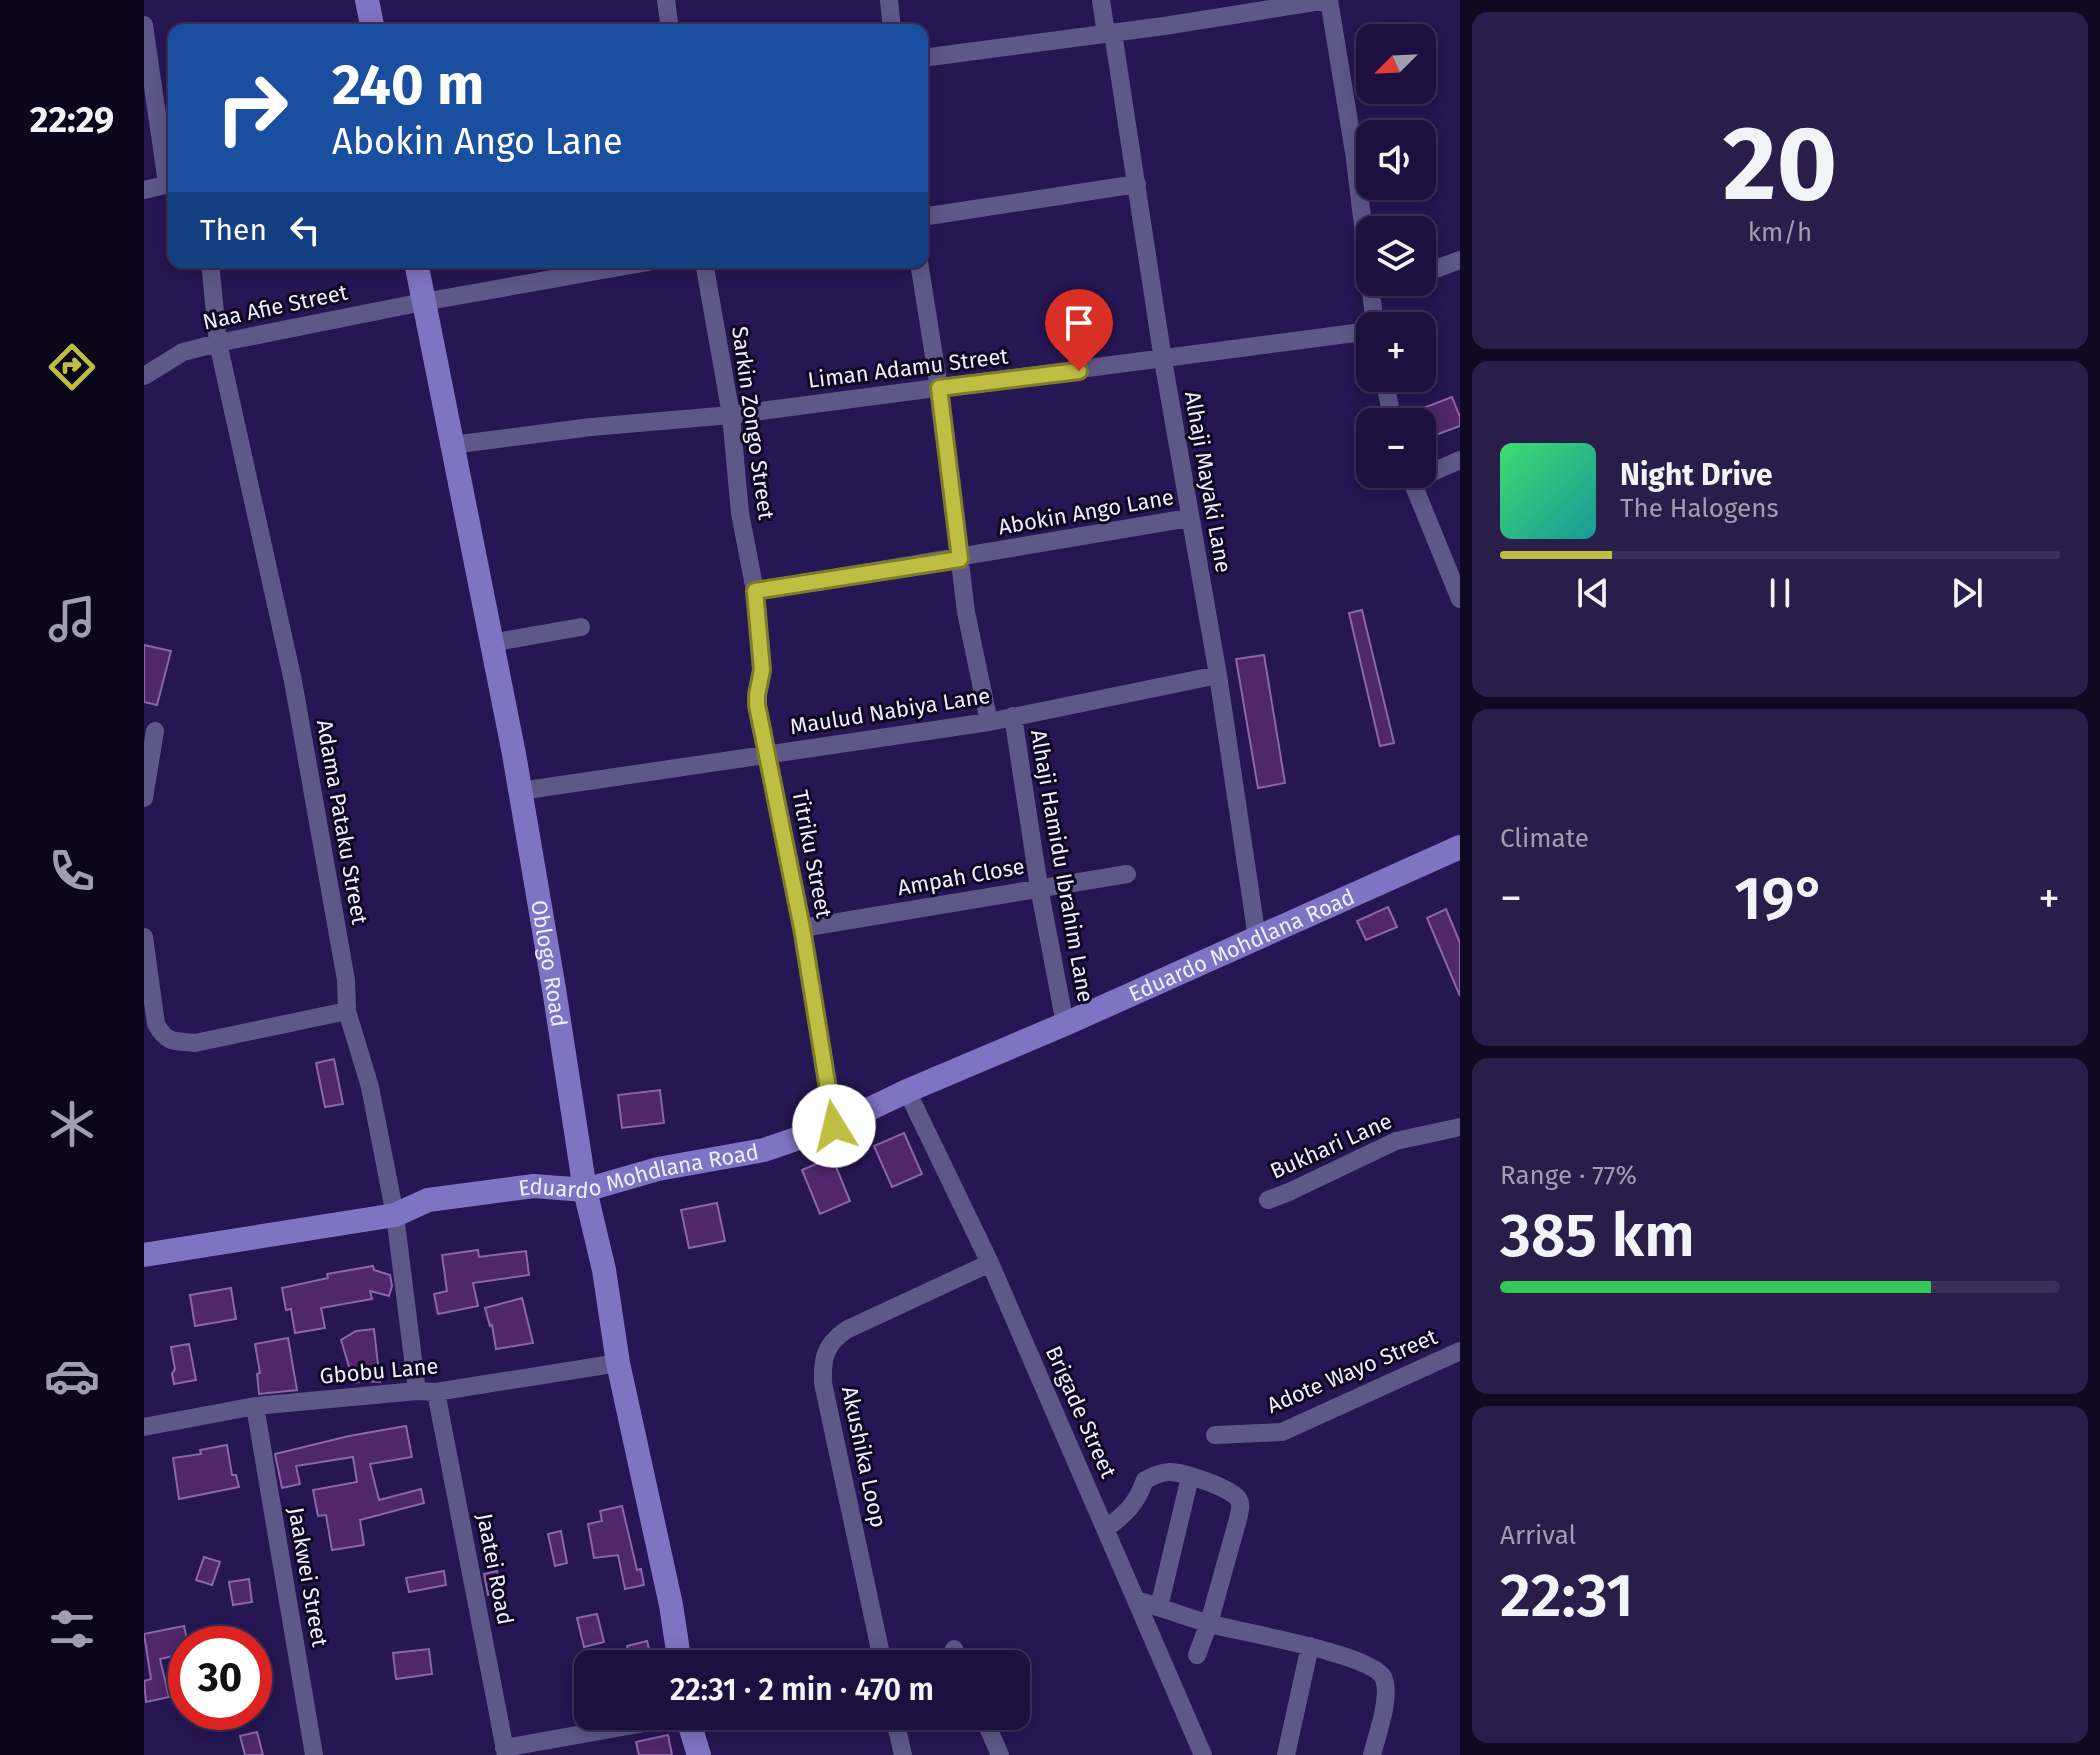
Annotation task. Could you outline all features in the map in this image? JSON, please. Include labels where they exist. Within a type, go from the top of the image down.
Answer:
[{"type":"main road","points":[[367,0],[372,24]]},
{"type":"main road","name":"Oblogo Road","points":[[417,268],[520,791],[585,1190],[604,1270],[618,1363],[671,1605],[678,1650]]},
{"type":"main road","name":"Eduardo Mohdlana Road","points":[[144,1255],[395,1215],[428,1200],[534,1186],[585,1190],[658,1169],[764,1150],[834,1126],[1460,847]]},
{"type":"main road","points":[[691,1730],[699,1755]]},
{"type":"street","points":[[666,0],[669,24]]},
{"type":"street","points":[[889,0],[891,24]]},
{"type":"street","name":"Alhaji Mayaki Lane","points":[[1101,0],[1137,184],[1189,518],[1218,675],[1257,938]]},
{"type":"street","points":[[928,57],[1109,34],[1328,0],[1362,216]]},
{"type":"street","points":[[144,25],[168,171]]},
{"type":"street","points":[[144,190],[168,184]]},
{"type":"street","points":[[928,216],[1137,184]]},
{"type":"street","points":[[1436,269],[1460,260]]},
{"type":"street","name":"Adama Pataku Street","points":[[211,268],[218,343],[293,681],[346,980],[347,1011],[370,1087],[427,1391]]},
{"type":"street","name":"Naa Afie Street","points":[[144,376],[183,352],[218,343],[614,268]]},
{"type":"street","name":"Sarkin Zongo Street","points":[[705,268],[731,415],[740,513],[755,591]]},
{"type":"street","points":[[920,268],[939,388],[966,612],[989,722]]},
{"type":"street","name":"Liman Adamu Street","points":[[452,445],[591,427],[731,415],[1356,333]]},
{"type":"street","points":[[1436,469],[1460,460]]},
{"type":"street","points":[[1415,488],[1460,599]]},
{"type":"street","name":"Abokin Ango Lane","points":[[755,591],[960,559],[1189,518]]},
{"type":"street","name":"Titriku Street","points":[[755,591],[762,670],[757,705],[802,928],[834,1126]]},
{"type":"street","points":[[491,643],[581,627]]},
{"type":"street","name":"Maulud Nabiya Lane","points":[[520,791],[989,722],[1218,675]]},
{"type":"street","name":"Alhaji Hamidu Ibrahim Lane","points":[[1013,716],[1039,887],[1065,1024]]},
{"type":"street","points":[[144,798],[155,731]]},
{"type":"street","name":"Ampah Close","points":[[802,928],[1127,874]]},
{"type":"street","points":[[144,937],[156,1024],[164,1037],[171,1041],[195,1043],[347,1011]]},
{"type":"street","name":"Brigade Street","points":[[907,1091],[990,1263],[1203,1755]]},
{"type":"street","name":"Bukhari Lane","points":[[1268,1200],[1396,1141],[1460,1127]]},
{"type":"street","name":"Akushika Loop","points":[[880,1650],[823,1383],[825,1351],[846,1330],[990,1263]]},
{"type":"street","name":"Adote Wayo Street","points":[[1215,1435],[1282,1432],[1460,1351]]},
{"type":"street","name":"Gbobu Lane","points":[[144,1427],[255,1406],[427,1391],[618,1363]]},
{"type":"street","name":"Jaatei Road","points":[[427,1391],[505,1752]]},
{"type":"street","name":"Jaakwei Street","points":[[255,1406],[314,1755]]},
{"type":"street","points":[[1106,1529],[1137,1500],[1145,1480],[1170,1471],[1225,1488],[1238,1497],[1241,1505],[1209,1623],[1197,1655]]},
{"type":"street","points":[[1159,1607],[1190,1477]]},
{"type":"street","points":[[1136,1600],[1209,1623],[1310,1646],[1371,1665],[1382,1676],[1387,1693],[1372,1755]]},
{"type":"street","points":[[1286,1755],[1310,1646]]},
{"type":"street","points":[[505,1752],[616,1730]]},
{"type":"street","points":[[897,1730],[903,1755]]},
{"type":"street","points":[[989,1730],[1000,1755]]},
{"type":"building","points":[[1452,397],[1460,426],[1436,435],[1436,408],[1423,408]]},
{"type":"building","points":[[1362,610],[1394,743],[1380,746],[1349,613]]},
{"type":"building","points":[[144,645],[171,651],[157,705],[144,702]]},
{"type":"building","points":[[1264,655],[1285,783],[1258,788],[1236,659]]},
{"type":"building","points":[[1388,907],[1397,927],[1366,940],[1357,921]]},
{"type":"building","points":[[1446,909],[1460,943],[1460,996],[1427,918]]},
{"type":"building","points":[[334,1059],[343,1104],[325,1107],[316,1063]]},
{"type":"building","points":[[660,1090],[664,1123],[622,1128],[618,1095]]},
{"type":"building","points":[[904,1133],[922,1174],[892,1187],[874,1146]]},
{"type":"building","points":[[832,1157],[850,1201],[820,1214],[802,1170]]},
{"type":"building","points":[[717,1203],[725,1241],[689,1248],[681,1210]]},
{"type":"building","points":[[478,1250],[479,1257],[526,1251],[529,1275],[473,1283],[478,1306],[438,1314],[434,1294],[447,1291],[442,1255]]},
{"type":"building","points":[[373,1266],[374,1270],[390,1275],[392,1286],[389,1296],[370,1291],[372,1299],[321,1308],[325,1328],[295,1333],[291,1309],[286,1310],[282,1288],[328,1278],[327,1274]]},
{"type":"building","points":[[231,1288],[236,1319],[195,1326],[190,1295]]},
{"type":"building","points":[[522,1298],[533,1343],[496,1349],[485,1308]]},
{"type":"building","points":[[374,1329],[380,1382],[354,1383],[341,1340],[356,1331]]},
{"type":"building","points":[[288,1338],[297,1390],[259,1394],[257,1374],[260,1373],[255,1344]]},
{"type":"building","points":[[189,1344],[196,1380],[174,1384],[171,1347]]},
{"type":"building","points":[[406,1426],[412,1457],[370,1464],[379,1500],[421,1489],[424,1503],[360,1520],[364,1545],[332,1550],[326,1515],[318,1516],[313,1490],[357,1482],[353,1457],[296,1466],[300,1484],[282,1488],[275,1454]]},
{"type":"building","points":[[227,1445],[232,1475],[236,1475],[239,1487],[179,1499],[173,1458],[201,1454],[200,1450]]},
{"type":"building","points":[[622,1506],[637,1570],[641,1569],[644,1585],[625,1589],[618,1555],[594,1558],[588,1524],[602,1521],[600,1511]]},
{"type":"building","points":[[561,1531],[567,1563],[555,1566],[548,1534]]},
{"type":"building","points":[[204,1557],[220,1562],[212,1585],[196,1580]]},
{"type":"building","points":[[444,1571],[446,1585],[409,1592],[406,1578]]},
{"type":"building","points":[[497,1571],[502,1592],[488,1595],[484,1574]]},
{"type":"building","points":[[249,1579],[252,1602],[233,1605],[229,1582]]},
{"type":"building","points":[[597,1614],[604,1642],[584,1647],[577,1618]]},
{"type":"building","points":[[168,1629],[168,1657],[160,1659],[168,1697],[146,1702],[144,1681],[151,1679],[144,1634]]},
{"type":"building","points":[[647,1641],[649,1650],[628,1650],[627,1646]]},
{"type":"building","points":[[429,1649],[432,1674],[396,1679],[393,1653]]},
{"type":"building","points":[[257,1732],[263,1755],[245,1755],[240,1736]]},
{"type":"building","points":[[668,1735],[672,1755],[639,1755],[636,1742]]},
{"type":"route","points":[[834,1126],[802,928],[757,705],[762,670],[755,591],[960,559],[939,388],[1079,371]]}]
